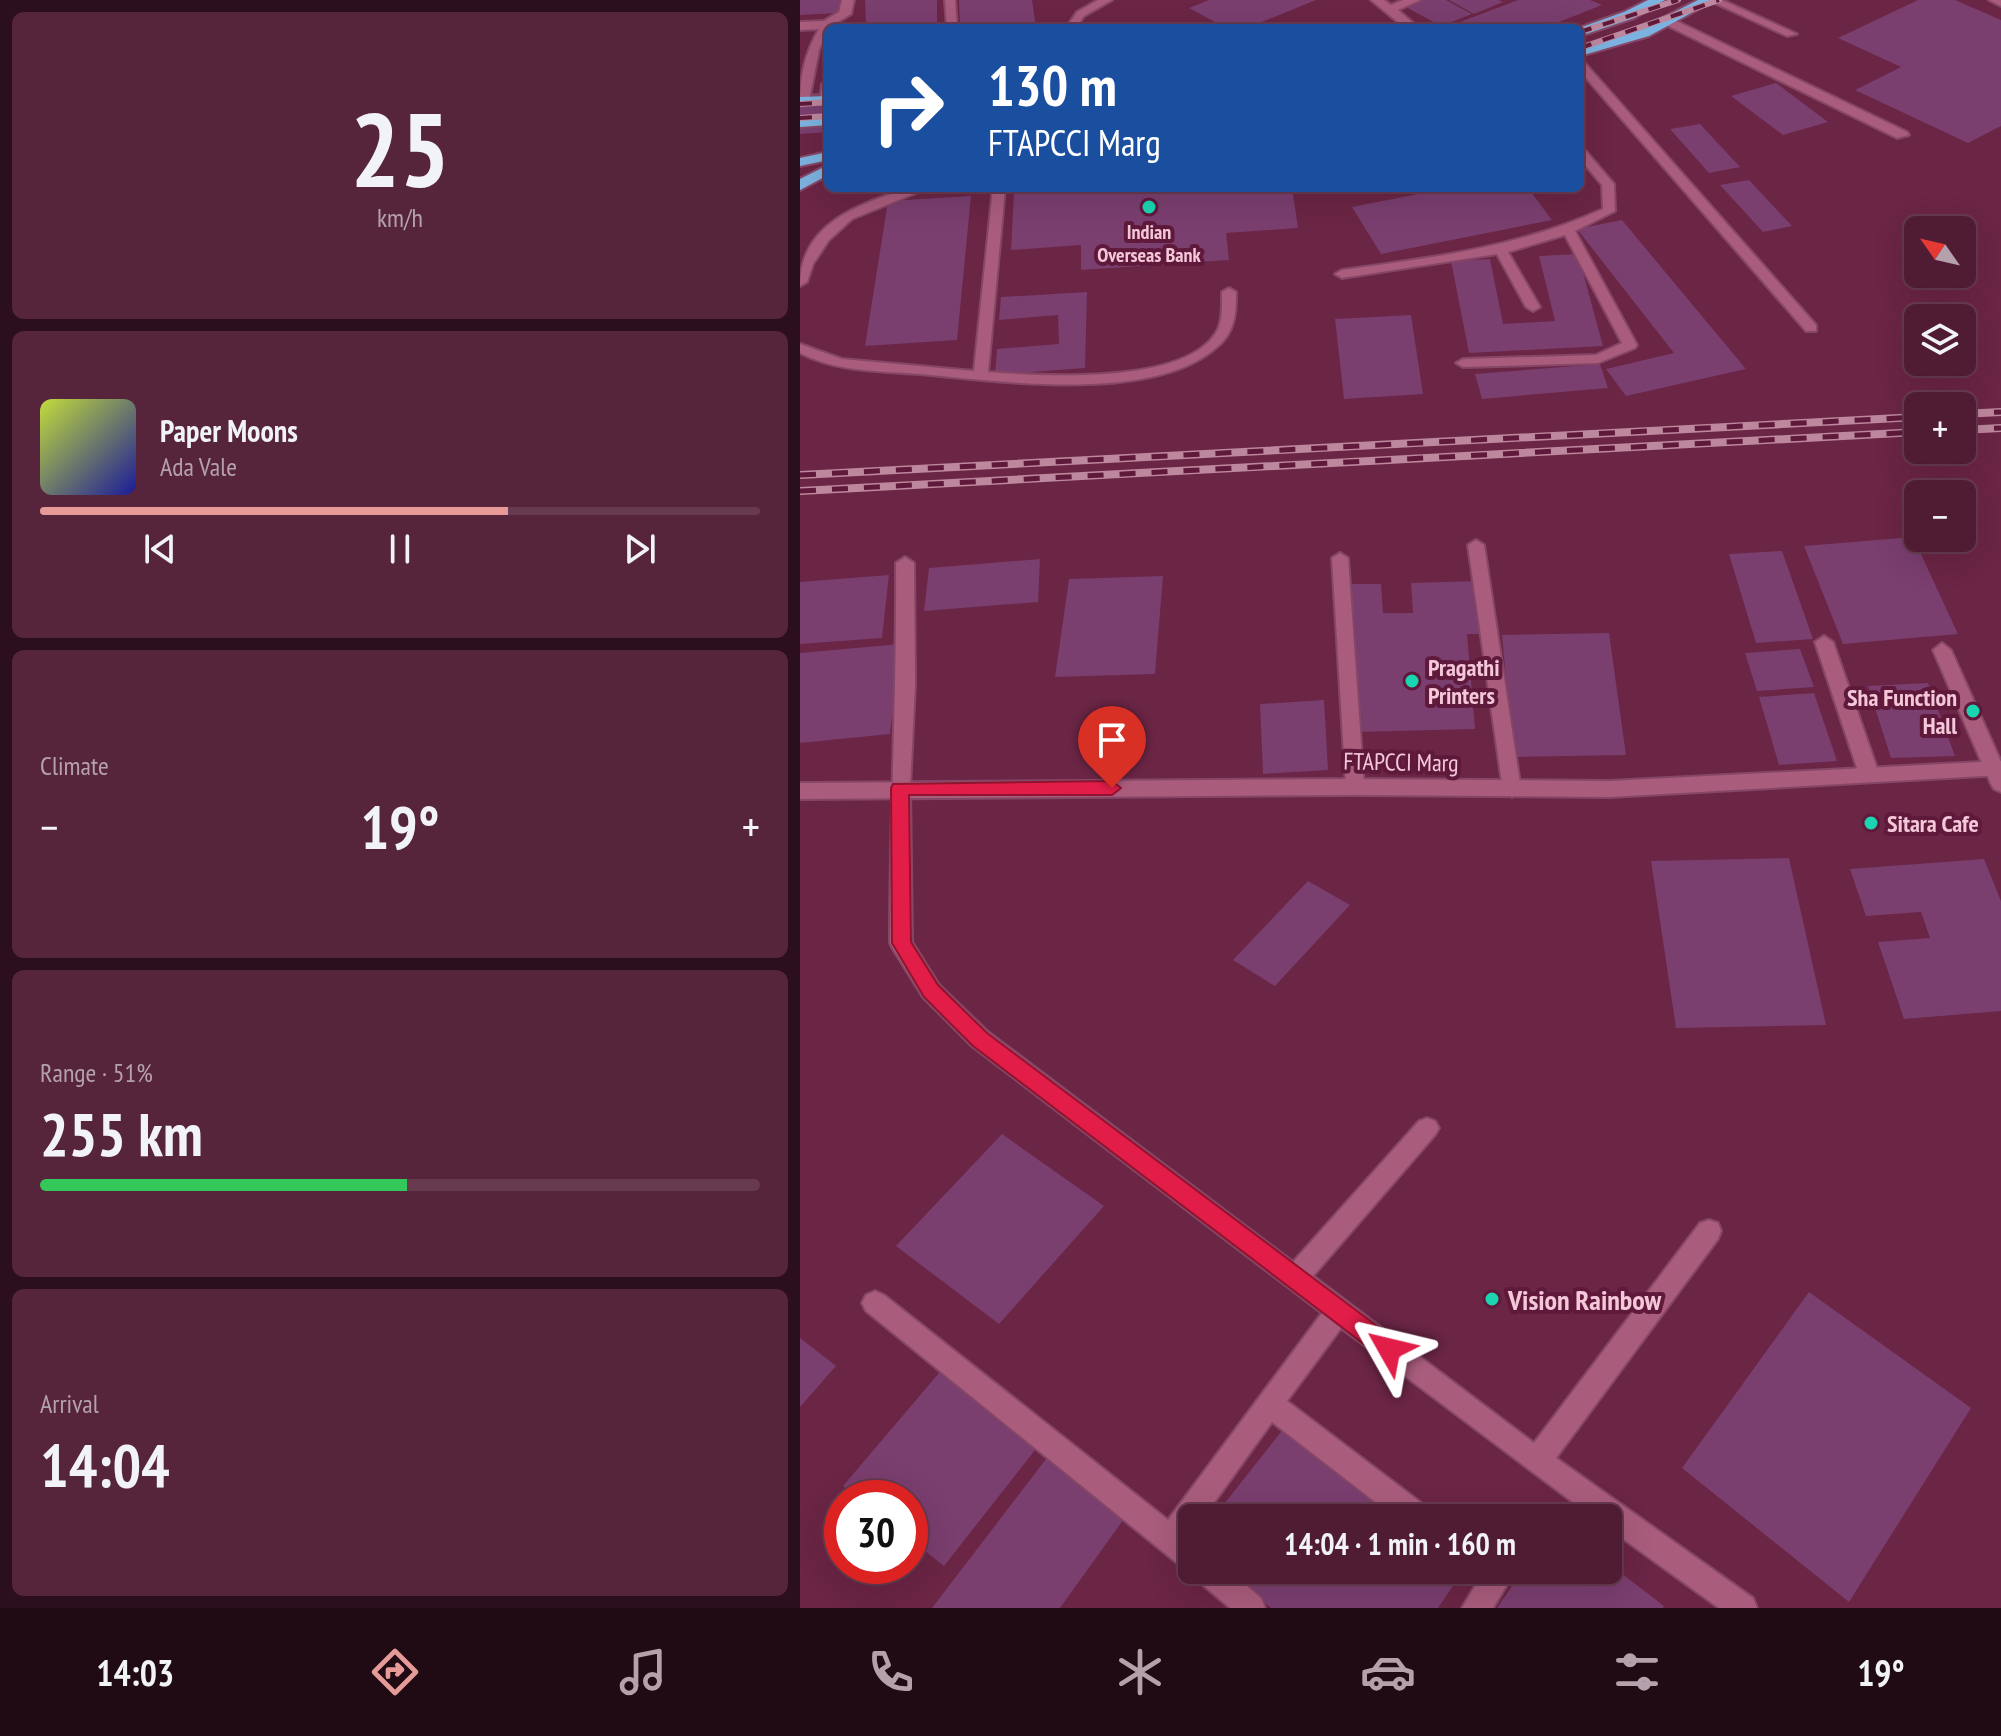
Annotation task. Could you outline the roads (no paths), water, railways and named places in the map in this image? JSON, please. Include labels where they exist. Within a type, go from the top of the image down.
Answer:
[{"type":"highway","points":[[1584,31],[1629,15],[1658,0]]},
{"type":"highway","points":[[1584,51],[1644,33],[1711,0]]},
{"type":"highway","points":[[801,101],[824,100]]},
{"type":"highway","points":[[800,123],[824,121]]},
{"type":"highway","points":[[800,162],[824,157]]},
{"type":"highway","points":[[800,185],[824,171]]},
{"type":"street","points":[[829,24],[845,14],[848,0]]},
{"type":"street","points":[[1377,0],[1408,24]]},
{"type":"street","points":[[1391,9],[1414,0]]},
{"type":"street","points":[[1668,21],[1902,135]]},
{"type":"street","points":[[800,26],[824,25]]},
{"type":"street","points":[[801,101],[813,50],[824,30]]},
{"type":"street","points":[[905,563],[906,684],[900,788],[901,943],[931,991],[980,1039],[1537,1461],[1743,1608]]},
{"type":"street","points":[[1824,642],[1869,774]]},
{"type":"street","points":[[1942,650],[1999,773]]},
{"type":"street","name":"FTAPCCI Marg","points":[[800,791],[900,788],[1610,789],[1869,774],[1999,773]]},
{"type":"street","points":[[1295,1278],[1427,1128]]},
{"type":"street","points":[[1537,1461],[1709,1231]]},
{"type":"street","points":[[875,1303],[1178,1545]]},
{"type":"street","points":[[1171,1539],[1339,1311]]},
{"type":"street","points":[[1269,1404],[1400,1504]]},
{"type":"street","points":[[1223,1584],[1251,1608]]},
{"type":"street","points":[[1476,1608],[1493,1584]]},
{"type":"lane","points":[[950,0],[952,24]]},
{"type":"lane","points":[[1072,24],[1079,14],[1107,0]]},
{"type":"lane","points":[[1711,0],[1791,34]]},
{"type":"lane","points":[[1994,0],[2001,3]]},
{"type":"lane","points":[[1584,69],[1811,328]]},
{"type":"lane","points":[[1342,274],[1502,252],[1569,231],[1609,211],[1608,184],[1584,157]]},
{"type":"lane","points":[[800,282],[802,272],[828,228],[868,204],[908,192]]},
{"type":"lane","points":[[980,377],[999,192]]},
{"type":"lane","points":[[1463,363],[1598,359],[1630,345],[1569,231]]},
{"type":"lane","points":[[1502,252],[1533,307]]},
{"type":"lane","points":[[800,348],[810,354],[862,365],[980,377],[1039,379],[1146,374],[1191,358],[1220,338],[1229,318],[1229,292]]},
{"type":"lane","points":[[1476,545],[1512,790]]},
{"type":"lane","points":[[1340,558],[1355,787]]},
{"type":"railway","points":[[1584,31],[1678,0]]},
{"type":"railway","points":[[1584,47],[1719,0]]},
{"type":"railway","points":[[800,104],[824,102]]},
{"type":"railway","points":[[800,118],[824,116]]},
{"type":"railway","points":[[1976,413],[2001,412]]},
{"type":"railway","points":[[800,475],[1904,418]]},
{"type":"railway","points":[[1976,429],[2001,428]]},
{"type":"railway","points":[[800,491],[1904,433]]},
{"type":"place","name":"Indian Overseas Bank","points":[[1149,207]]},
{"type":"place","name":"Pragathi Printers","points":[[1412,681]]},
{"type":"place","name":"Sha Function Hall","points":[[1973,711]]},
{"type":"place","name":"Sitara Cafe","points":[[1871,823]]},
{"type":"place","name":"Vision Rainbow","points":[[1492,1299]]}]
